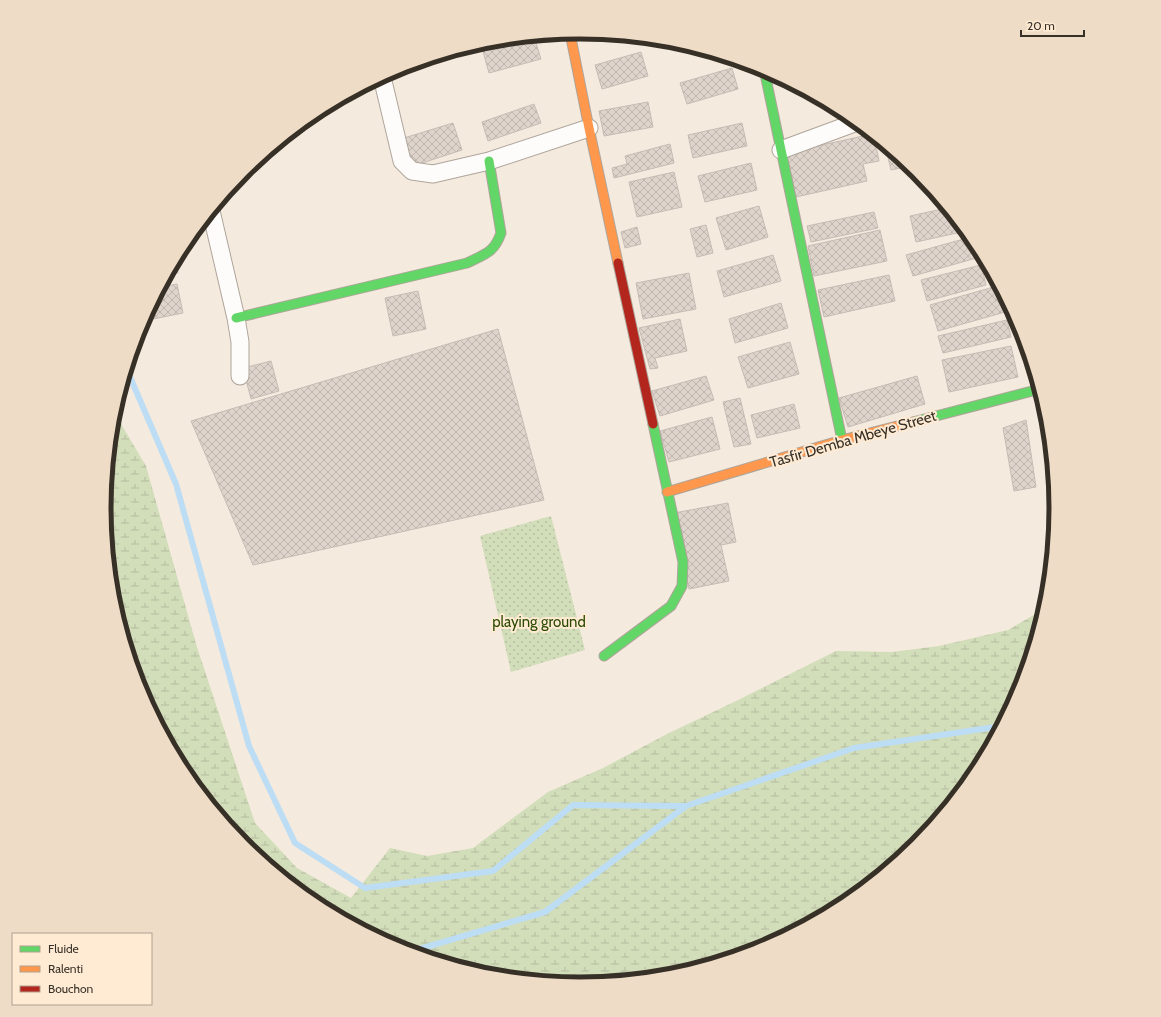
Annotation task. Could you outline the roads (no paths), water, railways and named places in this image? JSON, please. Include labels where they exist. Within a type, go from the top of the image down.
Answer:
[{"type":"street","points":[[571,39],[683,562],[682,586],[670,606],[604,656]]},
{"type":"street","points":[[766,77],[842,440]]},
{"type":"street","points":[[383,83],[402,161],[412,171],[433,174],[489,161],[589,128]]},
{"type":"street","points":[[781,150],[850,125]]},
{"type":"street","points":[[236,318],[467,263],[488,252],[497,244],[501,233],[489,161]]},
{"type":"street","points":[[213,218],[236,318],[240,342],[240,376]]},
{"type":"street","name":"Tasfir Demba Mbeye Street","points":[[668,492],[842,440],[1035,390]]},
{"type":"waterway","points":[[130,377],[176,484],[249,746],[295,843],[365,888],[493,871],[573,805],[686,806]]},
{"type":"waterway","points":[[419,949],[545,912],[686,806],[854,748],[996,727]]},
{"type":"park label","name":"playing ground","points":[[539,622]]}]
